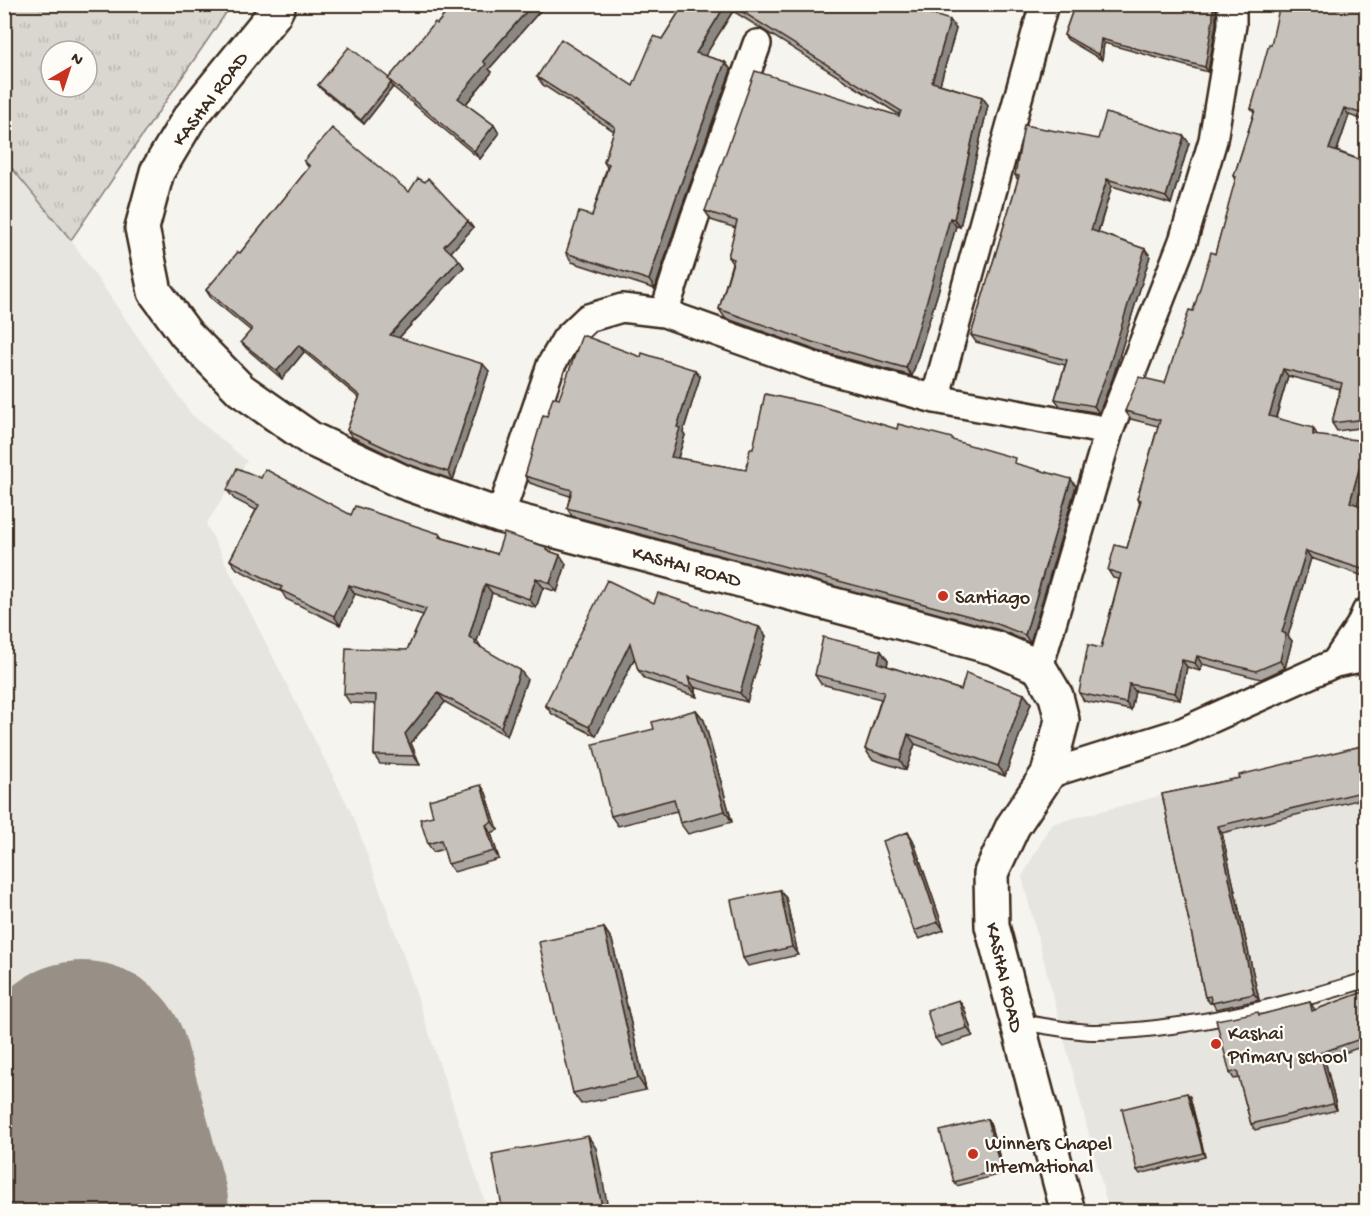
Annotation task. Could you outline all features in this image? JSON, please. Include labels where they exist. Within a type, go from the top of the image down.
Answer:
[{"type":"street","name":"KASHAI ROAD","points":[[279,4],[274,14],[188,120],[157,172],[142,228],[155,292],[186,334],[241,390],[311,439],[401,481],[500,516],[995,648],[1039,667],[1056,696],[1062,720],[1048,774],[1013,826],[991,873],[992,926],[1068,1212]]},
{"type":"street","points":[[935,399],[1044,4]]},
{"type":"street","points":[[1039,667],[1109,432],[1183,241],[1213,140],[1232,25],[1232,4]]},
{"type":"street","points":[[664,312],[695,217],[757,44]]},
{"type":"street","points":[[500,516],[551,364],[566,339],[588,318],[622,308],[664,312],[813,366],[935,399],[1109,432]]},
{"type":"street","points":[[1335,663],[1360,626],[1366,612]]},
{"type":"street","points":[[1048,774],[1182,732],[1335,663],[1366,657]]},
{"type":"lane","points":[[1016,1022],[1094,1032],[1154,1028],[1239,1014],[1366,980]]},
{"type":"shaded area","points":[[4,160],[71,240],[191,414],[247,461],[206,524],[354,818],[404,957],[488,1211],[5,1211]]},
{"type":"shaded area","name":"Kashai Primary school","points":[[1366,743],[1366,1211],[1109,1211],[1022,877],[1051,824]]},
{"type":"green space","points":[[222,4],[230,7],[71,240],[5,160],[5,5]]},
{"type":"building","points":[[454,4],[533,4],[483,61],[486,64],[458,98],[494,125],[474,151],[388,79],[435,22],[437,24]]},
{"type":"building","points":[[684,4],[726,4],[696,53],[725,62],[649,280],[566,253],[579,212],[592,216],[609,164],[604,162],[615,127],[537,77],[561,39],[633,86],[654,36],[662,39]]},
{"type":"building","points":[[730,4],[898,4],[950,20],[932,82],[982,97],[954,219],[950,218],[906,368],[812,342],[719,309],[734,259],[728,257],[737,221],[705,211],[755,71],[899,116],[901,111]]},
{"type":"building","points":[[1075,4],[1210,4],[1213,6],[1213,19],[1205,67],[1101,39],[1099,55],[1064,35]]},
{"type":"building","points":[[1280,4],[1366,4],[1366,115],[1344,108],[1329,149],[1366,162],[1366,283],[1363,295],[1366,296],[1366,419],[1332,423],[1342,383],[1283,369],[1269,416],[1313,428],[1313,435],[1366,441],[1350,502],[1366,508],[1365,570],[1306,551],[1282,632],[1286,634],[1280,661],[1256,671],[1197,656],[1195,663],[1182,660],[1175,693],[1129,684],[1126,703],[1079,693],[1088,645],[1101,648],[1121,574],[1108,570],[1115,545],[1127,548],[1141,500],[1137,499],[1160,420],[1125,411],[1139,377],[1165,383],[1189,310],[1193,311],[1211,252],[1215,254],[1236,177],[1234,176],[1255,110],[1251,109],[1269,44],[1271,45]]},
{"type":"building","points":[[349,47],[389,78],[391,83],[361,120],[318,85]]},
{"type":"building","points":[[1106,113],[1184,136],[1166,197],[1107,179],[1091,230],[1145,249],[1108,370],[1094,406],[1055,399],[1067,360],[971,335],[1019,176],[1015,175],[1024,125],[1098,139]]},
{"type":"building","points":[[332,128],[409,192],[418,178],[425,182],[428,178],[468,221],[444,246],[459,260],[390,335],[483,364],[448,472],[403,456],[347,430],[360,396],[299,345],[277,371],[241,342],[252,329],[206,290],[238,252],[240,253],[310,166],[304,161]]},
{"type":"building","points":[[582,335],[641,357],[642,353],[695,370],[677,427],[680,428],[671,457],[746,470],[765,394],[821,406],[897,429],[898,424],[952,438],[952,440],[1015,458],[1014,463],[1071,479],[1025,635],[995,623],[567,508],[572,490],[525,476],[543,415],[547,416],[553,397],[559,399]]},
{"type":"building","points":[[237,468],[261,478],[265,469],[351,515],[355,506],[440,534],[439,537],[497,554],[504,533],[546,547],[546,550],[560,555],[550,583],[536,578],[529,599],[485,584],[469,637],[476,641],[475,644],[520,670],[501,727],[438,693],[405,734],[414,756],[374,755],[376,695],[344,694],[346,648],[407,650],[426,609],[349,585],[334,616],[280,590],[282,587],[230,560],[259,505],[227,490]]},
{"type":"building","points":[[607,580],[654,603],[658,593],[759,627],[740,693],[688,677],[691,688],[638,670],[630,643],[589,727],[545,705]]},
{"type":"building","points":[[823,637],[881,651],[878,663],[961,690],[966,673],[1024,694],[998,766],[908,734],[900,760],[865,749],[884,692],[815,675]]},
{"type":"building","points":[[696,710],[725,811],[680,823],[674,799],[611,816],[593,744],[654,729],[652,722]]},
{"type":"building","points":[[1366,745],[1366,791],[1218,826],[1254,994],[1212,1003],[1210,996],[1205,997],[1162,794],[1240,778],[1239,775]]},
{"type":"building","points":[[481,785],[492,822],[486,825],[494,851],[448,864],[441,840],[428,844],[420,819],[433,816],[429,800]]},
{"type":"building","points":[[908,832],[938,922],[914,931],[883,841]]},
{"type":"building","points":[[780,890],[792,947],[743,958],[731,900]]},
{"type":"building","points":[[604,928],[638,1078],[573,1093],[539,942]]},
{"type":"building","points":[[1366,991],[1366,1037],[1320,1053],[1333,1104],[1251,1124],[1237,1071],[1230,1073],[1216,1020],[1258,1012],[1259,1015],[1310,1002],[1312,1011]]},
{"type":"building","points":[[959,1000],[967,1028],[935,1038],[927,1010]]},
{"type":"building","points":[[1187,1093],[1203,1153],[1137,1170],[1122,1109]]},
{"type":"building","name":"Winners Chapel International","points":[[987,1119],[1001,1169],[954,1182],[940,1131]]},
{"type":"building","points":[[588,1136],[603,1212],[503,1212],[492,1154]]},
{"type":"runway","points":[[82,1069],[121,1212]]},
{"type":"place","name":"Santiago","points":[[943,596]]},
{"type":"place","name":"Kashai Primary school","points":[[1216,1044]]},
{"type":"place","name":"Winners Chapel International","points":[[973,1154]]}]
